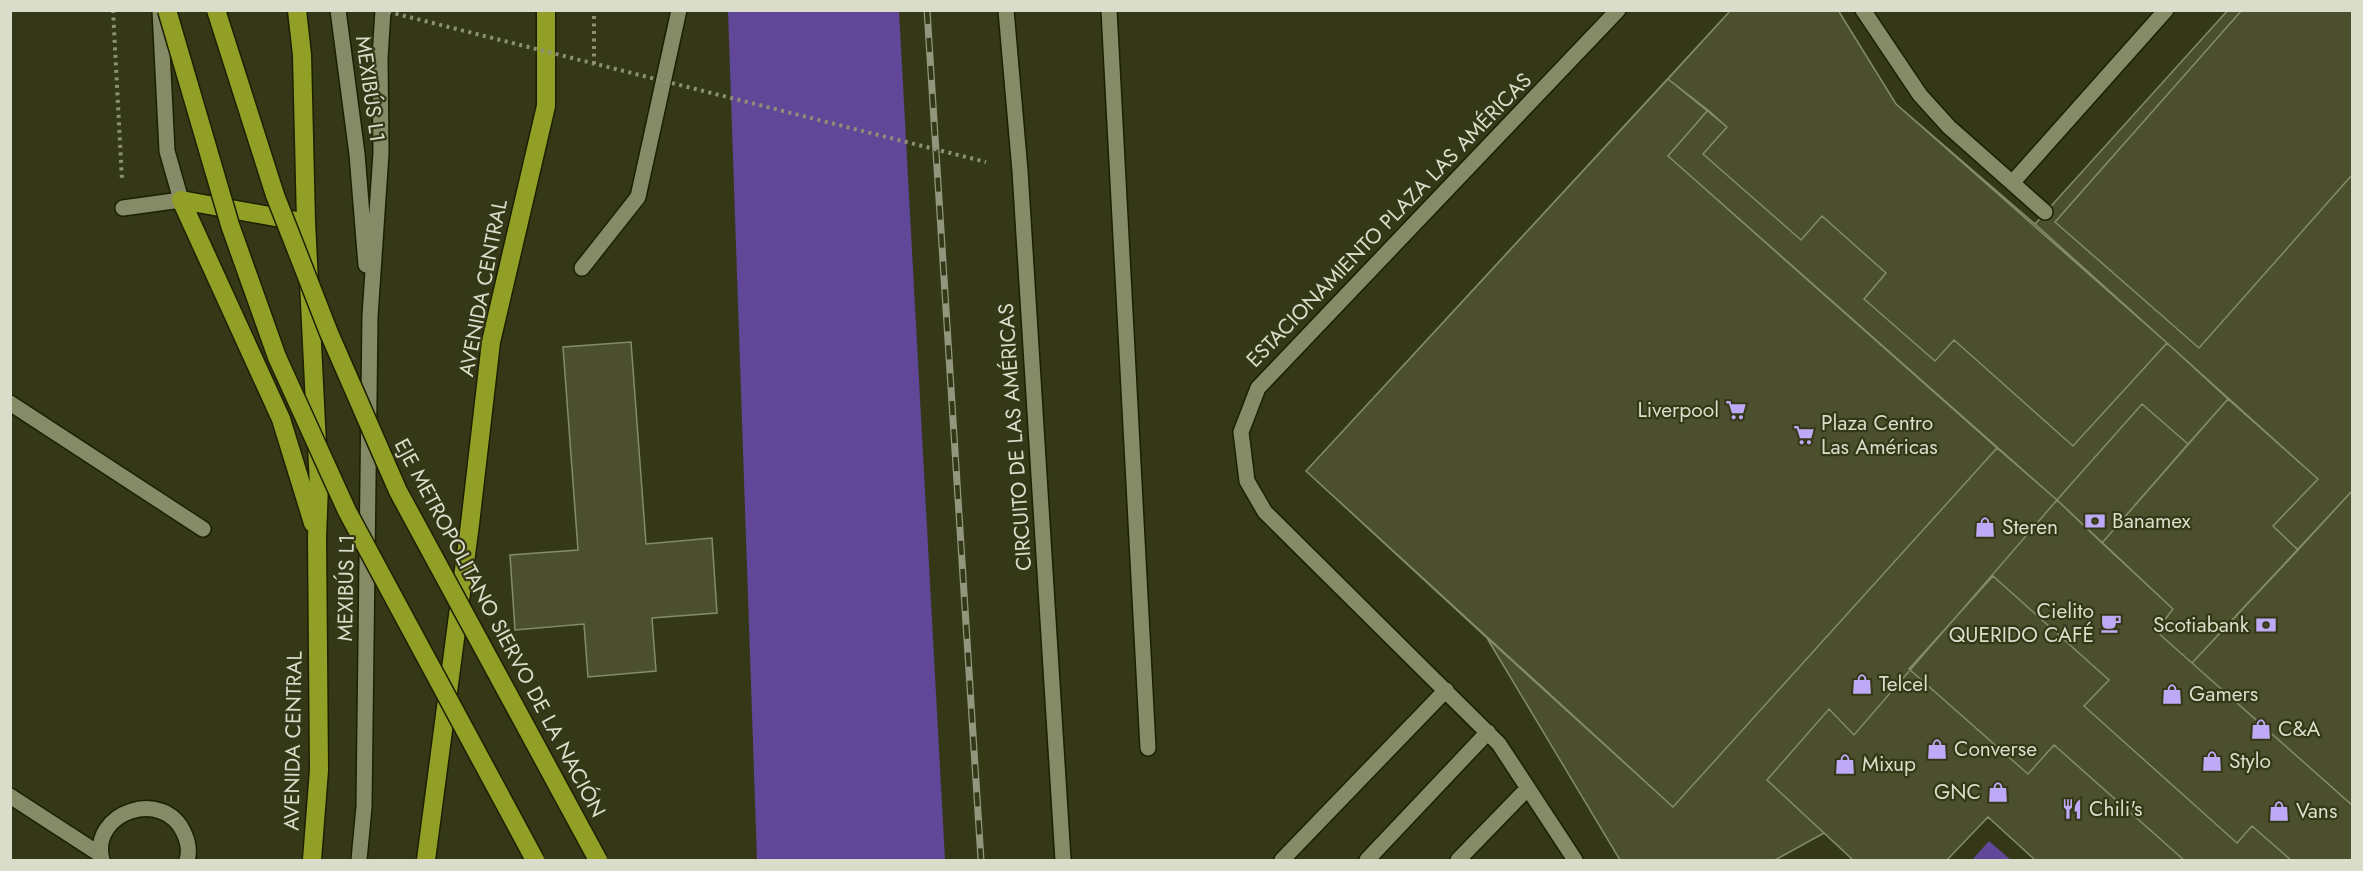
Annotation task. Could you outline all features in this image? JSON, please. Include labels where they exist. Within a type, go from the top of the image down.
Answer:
[{"type":"highway","points":[[167,10],[230,225],[277,357],[347,511],[535,861]]},
{"type":"highway","name":"EJE METROPOLITANO SIERVO DE LA NACIÓN","points":[[216,10],[275,195],[329,333],[398,491],[598,861]]},
{"type":"highway","name":"AVENIDA CENTRAL","points":[[297,10],[302,55],[306,222],[319,485],[317,537],[319,770],[312,861]]},
{"type":"highway","name":"AVENIDA CENTRAL","points":[[426,861],[491,342],[546,106],[546,10]]},
{"type":"highway","points":[[181,200],[306,222]]},
{"type":"highway","points":[[181,200],[281,419],[317,537]]},
{"type":"main road","points":[[123,208],[181,200],[167,151],[160,10]]},
{"type":"main road","name":"MEXIBÚS L1","points":[[338,10],[357,154],[370,316]]},
{"type":"main road","name":"MEXIBÚS L1","points":[[359,861],[364,807],[370,316],[381,153],[382,10]]},
{"type":"main road","points":[[582,268],[638,197],[679,10]]},
{"type":"main road","name":"CIRCUITO DE LAS AMÉRICAS","points":[[1006,10],[1020,171],[1063,861]]},
{"type":"main road","points":[[1109,10],[1148,748]]},
{"type":"main road","name":"ESTACIONAMIENTO PLAZA LAS AMÉRICAS","points":[[1575,861],[1499,744],[1265,512],[1247,481],[1241,432],[1258,388],[1618,10]]},
{"type":"main road","points":[[1863,10],[1920,95],[1958,136],[2045,212]]},
{"type":"main road","points":[[2012,183],[2166,10]]},
{"type":"main road","points":[[10,403],[203,529]]},
{"type":"main road","points":[[1282,861],[1446,690]]},
{"type":"main road","points":[[1367,861],[1488,732]]},
{"type":"main road","points":[[1458,861],[1528,788]]},
{"type":"main road","points":[[10,796],[101,858]]},
{"type":"main road","points":[[101,858],[102,841],[108,828],[117,817],[144,807],[159,810],[172,817],[182,828],[188,841],[187,861]]},
{"type":"path","points":[[113,10],[123,208]]},
{"type":"path","points":[[382,10],[986,162]]},
{"type":"path","points":[[594,10],[594,64]]},
{"type":"shaded area","points":[[728,11],[899,11],[945,860],[757,860]]},
{"type":"shaded area","points":[[1989,841],[2011,860],[1972,860]]},
{"type":"building","name":"Plaza Centro Las Américas","points":[[1731,10],[1838,10],[1896,104],[2035,224],[2318,479],[2273,526],[2298,550],[2352,491],[2352,860],[2035,860],[1988,817],[1947,860],[1853,860],[1824,833],[1775,860],[1620,860],[1487,638],[1306,471]]},
{"type":"building","points":[[1731,10],[1838,10],[1896,104],[2167,343],[2073,446],[1954,340],[1935,361],[1864,299],[1886,273],[1822,216],[1801,240],[1703,154],[1727,127],[1668,79]]},
{"type":"building","points":[[2228,10],[2352,10],[2352,491],[2298,550],[2273,526],[2318,479],[2035,224]]},
{"type":"building","points":[[2228,10],[2352,10],[2352,491],[2298,550],[2273,526],[2318,479],[2035,224]]},
{"type":"building","points":[[2242,10],[2352,10],[2352,175],[2199,348],[2055,222]]},
{"type":"building","points":[[1668,79],[1708,110],[1668,156],[1997,448],[1673,807],[1306,471]]},
{"type":"building","points":[[1708,110],[1727,127],[1703,154],[1801,240],[1822,216],[1886,273],[1864,299],[1935,361],[1954,340],[2073,446],[2167,343],[2228,399],[2188,444],[2142,404],[2057,500],[1668,156]]},
{"type":"building","points":[[631,342],[646,544],[712,538],[717,613],[652,618],[656,671],[588,677],[584,624],[515,630],[510,555],[578,550],[563,347]]},
{"type":"building","points":[[2228,399],[2318,479],[2273,526],[2298,550],[2192,663],[2156,631],[2173,609],[2102,543]]},
{"type":"building","points":[[2142,404],[2188,444],[2102,543],[2057,500]]},
{"type":"building","points":[[1997,448],[2057,500],[1854,735],[1829,709],[1767,780],[1824,833],[1775,860],[1620,860],[1487,638],[1673,807]]},
{"type":"building","points":[[2352,491],[2352,805],[2192,663]]},
{"type":"building","points":[[2057,500],[2173,609],[2156,631],[2352,805],[2352,860],[2035,860],[1988,817],[1947,860],[1853,860],[1767,780],[1829,709],[1854,735]]},
{"type":"building","points":[[1993,576],[2109,680],[2084,706],[2237,843],[2252,826],[2291,860],[2184,860],[2054,745],[2028,774],[1909,669]]},
{"type":"railway","points":[[927,10],[981,860]]},
{"type":"place","name":"Liverpool","points":[[1736,410]]},
{"type":"place","name":"Plaza Centro Las Américas","points":[[1804,435]]},
{"type":"place","name":"Banamex","points":[[2095,521]]},
{"type":"place","name":"Steren","points":[[1985,527]]},
{"type":"place","name":"Cielito QUERIDO CAFÉ","points":[[2111,623]]},
{"type":"place","name":"Scotiabank","points":[[2266,625]]},
{"type":"place","name":"Telcel","points":[[1862,684]]},
{"type":"place","name":"Gamers","points":[[2172,694]]},
{"type":"place","name":"C&A","points":[[2261,729]]},
{"type":"place","name":"Converse","points":[[1937,749]]},
{"type":"place","name":"Stylo","points":[[2212,761]]},
{"type":"place","name":"Mixup","points":[[1845,764]]},
{"type":"place","name":"GNC","points":[[1998,792]]},
{"type":"place","name":"Chili's","points":[[2072,809]]},
{"type":"place","name":"Vans","points":[[2279,811]]}]
